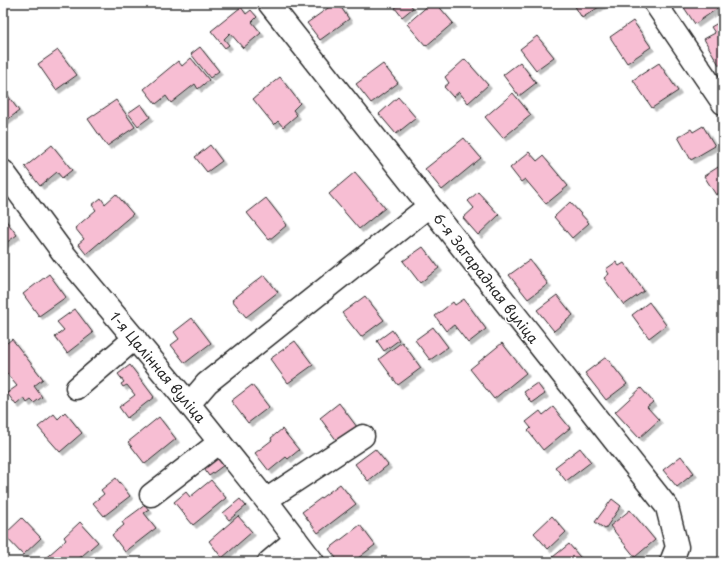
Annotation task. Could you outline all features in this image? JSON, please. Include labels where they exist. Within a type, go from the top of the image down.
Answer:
[{"type":"street","name":"6-я Загарадная вуліца","points":[[269,3],[667,507],[677,547],[671,562]]},
{"type":"street","points":[[655,3],[723,103]]},
{"type":"street","name":"1-я Цалінная вуліца","points":[[3,171],[64,254],[220,442],[314,562]]},
{"type":"street","points":[[189,404],[207,383],[429,206]]},
{"type":"street","points":[[77,388],[135,338]]},
{"type":"street","points":[[266,500],[363,436]]},
{"type":"street","points":[[151,495],[220,442]]},
{"type":"street","points":[[269,562],[296,539]]},
{"type":"building","points":[[335,3],[338,3],[349,19],[320,40],[307,23]]},
{"type":"building","points":[[402,3],[409,3],[413,8],[402,17],[395,8]]},
{"type":"building","points":[[431,3],[436,3],[453,23],[426,46],[407,24]]},
{"type":"building","points":[[573,3],[605,3],[582,18]]},
{"type":"building","points":[[681,3],[715,3],[718,8],[695,24]]},
{"type":"building","points":[[241,7],[246,14],[251,10],[257,17],[252,22],[261,33],[243,48],[230,33],[224,39],[229,45],[225,48],[211,31]]},
{"type":"building","points":[[723,20],[723,62],[719,65],[704,39],[715,33],[711,27]]},
{"type":"building","points":[[633,21],[651,47],[627,63],[610,37]]},
{"type":"building","points":[[537,36],[554,57],[536,70],[520,49]]},
{"type":"building","points":[[200,47],[219,71],[210,78],[191,54]]},
{"type":"building","points":[[58,50],[77,75],[56,90],[38,64]]},
{"type":"building","points":[[191,58],[209,80],[198,89],[195,84],[171,103],[166,96],[156,104],[144,89],[178,61],[182,66]]},
{"type":"building","points":[[465,59],[488,85],[468,103],[459,92],[453,97],[444,87],[449,83],[445,77]]},
{"type":"building","points":[[520,62],[536,83],[519,96],[503,75]]},
{"type":"building","points":[[659,63],[678,91],[652,108],[633,80]]},
{"type":"building","points":[[383,64],[398,83],[371,103],[356,84]]},
{"type":"building","points":[[280,77],[300,103],[293,110],[297,115],[283,127],[278,121],[274,125],[253,99]]},
{"type":"building","points":[[3,89],[19,111],[3,123]]},
{"type":"building","points":[[513,93],[531,115],[503,138],[485,117]]},
{"type":"building","points":[[398,97],[416,118],[396,134],[379,114]]},
{"type":"building","points":[[116,100],[135,127],[107,146],[88,119]]},
{"type":"building","points":[[141,104],[150,117],[138,126],[128,113]]},
{"type":"building","points":[[703,126],[715,146],[691,160],[678,137],[691,129],[693,132]]},
{"type":"building","points":[[464,138],[481,158],[442,190],[425,169]]},
{"type":"building","points":[[52,145],[72,170],[62,178],[57,172],[40,186],[25,167]]},
{"type":"building","points":[[210,145],[222,161],[207,172],[195,157]]},
{"type":"building","points":[[529,152],[537,161],[543,156],[568,186],[546,204],[525,179],[521,182],[510,168]]},
{"type":"building","points":[[723,164],[723,191],[716,195],[704,176]]},
{"type":"building","points":[[355,172],[385,208],[359,229],[329,194]]},
{"type":"building","points":[[478,192],[499,215],[478,235],[463,218],[474,208],[468,201]]},
{"type":"building","points":[[116,194],[133,214],[86,254],[78,244],[84,239],[75,228],[96,210],[92,205],[101,198],[105,204]]},
{"type":"building","points":[[266,198],[287,225],[269,240],[247,213]]},
{"type":"building","points":[[570,202],[589,223],[572,238],[554,217]]},
{"type":"building","points":[[3,217],[17,235],[3,245]]},
{"type":"building","points":[[423,247],[439,268],[420,283],[403,261]]},
{"type":"building","points":[[530,260],[548,284],[528,299],[509,275]]},
{"type":"building","points":[[616,262],[619,266],[624,263],[644,291],[624,305],[604,278],[609,274],[606,269]]},
{"type":"building","points":[[49,274],[66,297],[39,316],[23,294]]},
{"type":"building","points":[[264,275],[278,292],[246,317],[232,300]]},
{"type":"building","points":[[557,295],[573,315],[554,331],[537,310]]},
{"type":"building","points":[[365,296],[384,320],[361,337],[342,313]]},
{"type":"building","points":[[464,299],[486,329],[468,343],[454,325],[446,331],[435,316],[453,302],[455,305]]},
{"type":"building","points":[[649,302],[666,325],[649,338],[632,315]]},
{"type":"building","points":[[75,309],[93,333],[67,353],[55,337],[64,330],[57,322]]},
{"type":"building","points":[[192,318],[211,343],[185,363],[171,345],[179,339],[174,332]]},
{"type":"building","points":[[433,327],[448,347],[430,360],[415,340]]},
{"type":"building","points":[[392,330],[399,340],[384,351],[377,341]]},
{"type":"building","points":[[12,339],[43,379],[34,386],[42,397],[34,403],[31,400],[27,403],[24,398],[16,405],[7,393],[17,386],[3,369],[3,346]]},
{"type":"building","points":[[295,341],[313,365],[288,383],[270,359]]},
{"type":"building","points":[[402,342],[421,368],[398,385],[379,359]]},
{"type":"building","points":[[502,343],[526,373],[494,399],[470,369]]},
{"type":"building","points":[[606,357],[627,384],[606,400],[585,373]]},
{"type":"building","points":[[130,365],[154,397],[127,418],[119,407],[135,395],[127,385],[123,387],[121,384],[124,382],[118,374]]},
{"type":"building","points":[[537,383],[545,394],[532,403],[524,392]]},
{"type":"building","points":[[252,385],[269,407],[248,423],[231,401]]},
{"type":"building","points":[[641,388],[653,402],[647,407],[659,420],[639,438],[615,412]]},
{"type":"building","points":[[339,403],[357,427],[337,441],[320,418]]},
{"type":"building","points":[[553,407],[570,428],[543,450],[528,431],[531,428],[526,422],[540,411],[543,415]]},
{"type":"building","points":[[65,412],[82,433],[60,452],[38,427],[54,414],[58,419]]},
{"type":"building","points":[[159,417],[176,439],[145,464],[128,442]]},
{"type":"building","points":[[282,429],[299,450],[288,459],[286,457],[269,471],[255,453],[272,440],[271,438]]},
{"type":"building","points":[[580,448],[591,462],[566,481],[555,467]]},
{"type":"building","points":[[375,449],[388,465],[368,481],[355,464]]},
{"type":"building","points":[[215,452],[224,465],[209,476],[200,463]]},
{"type":"building","points":[[681,456],[694,473],[677,487],[663,470]]},
{"type":"building","points":[[116,478],[130,496],[104,516],[93,503],[104,494],[101,490]]},
{"type":"building","points":[[211,480],[226,498],[193,525],[174,502],[186,492],[190,497]]},
{"type":"building","points":[[340,484],[356,504],[318,533],[302,512]]},
{"type":"building","points":[[240,499],[246,506],[229,520],[223,513]]},
{"type":"building","points":[[612,499],[621,506],[605,529],[595,522]]},
{"type":"building","points":[[145,505],[149,510],[144,513],[156,528],[125,552],[112,535],[124,525],[122,522]]},
{"type":"building","points":[[630,510],[655,540],[635,557],[610,526]]},
{"type":"building","points":[[238,516],[252,532],[222,558],[209,541]]},
{"type":"building","points":[[552,516],[566,532],[548,549],[534,533]]},
{"type":"building","points":[[22,518],[41,538],[23,555],[4,535]]},
{"type":"building","points":[[80,522],[98,542],[75,562],[41,562],[66,540],[64,537]]},
{"type":"building","points":[[360,525],[375,545],[353,562],[339,562],[329,549]]},
{"type":"building","points":[[569,544],[584,562],[548,561]]}]
